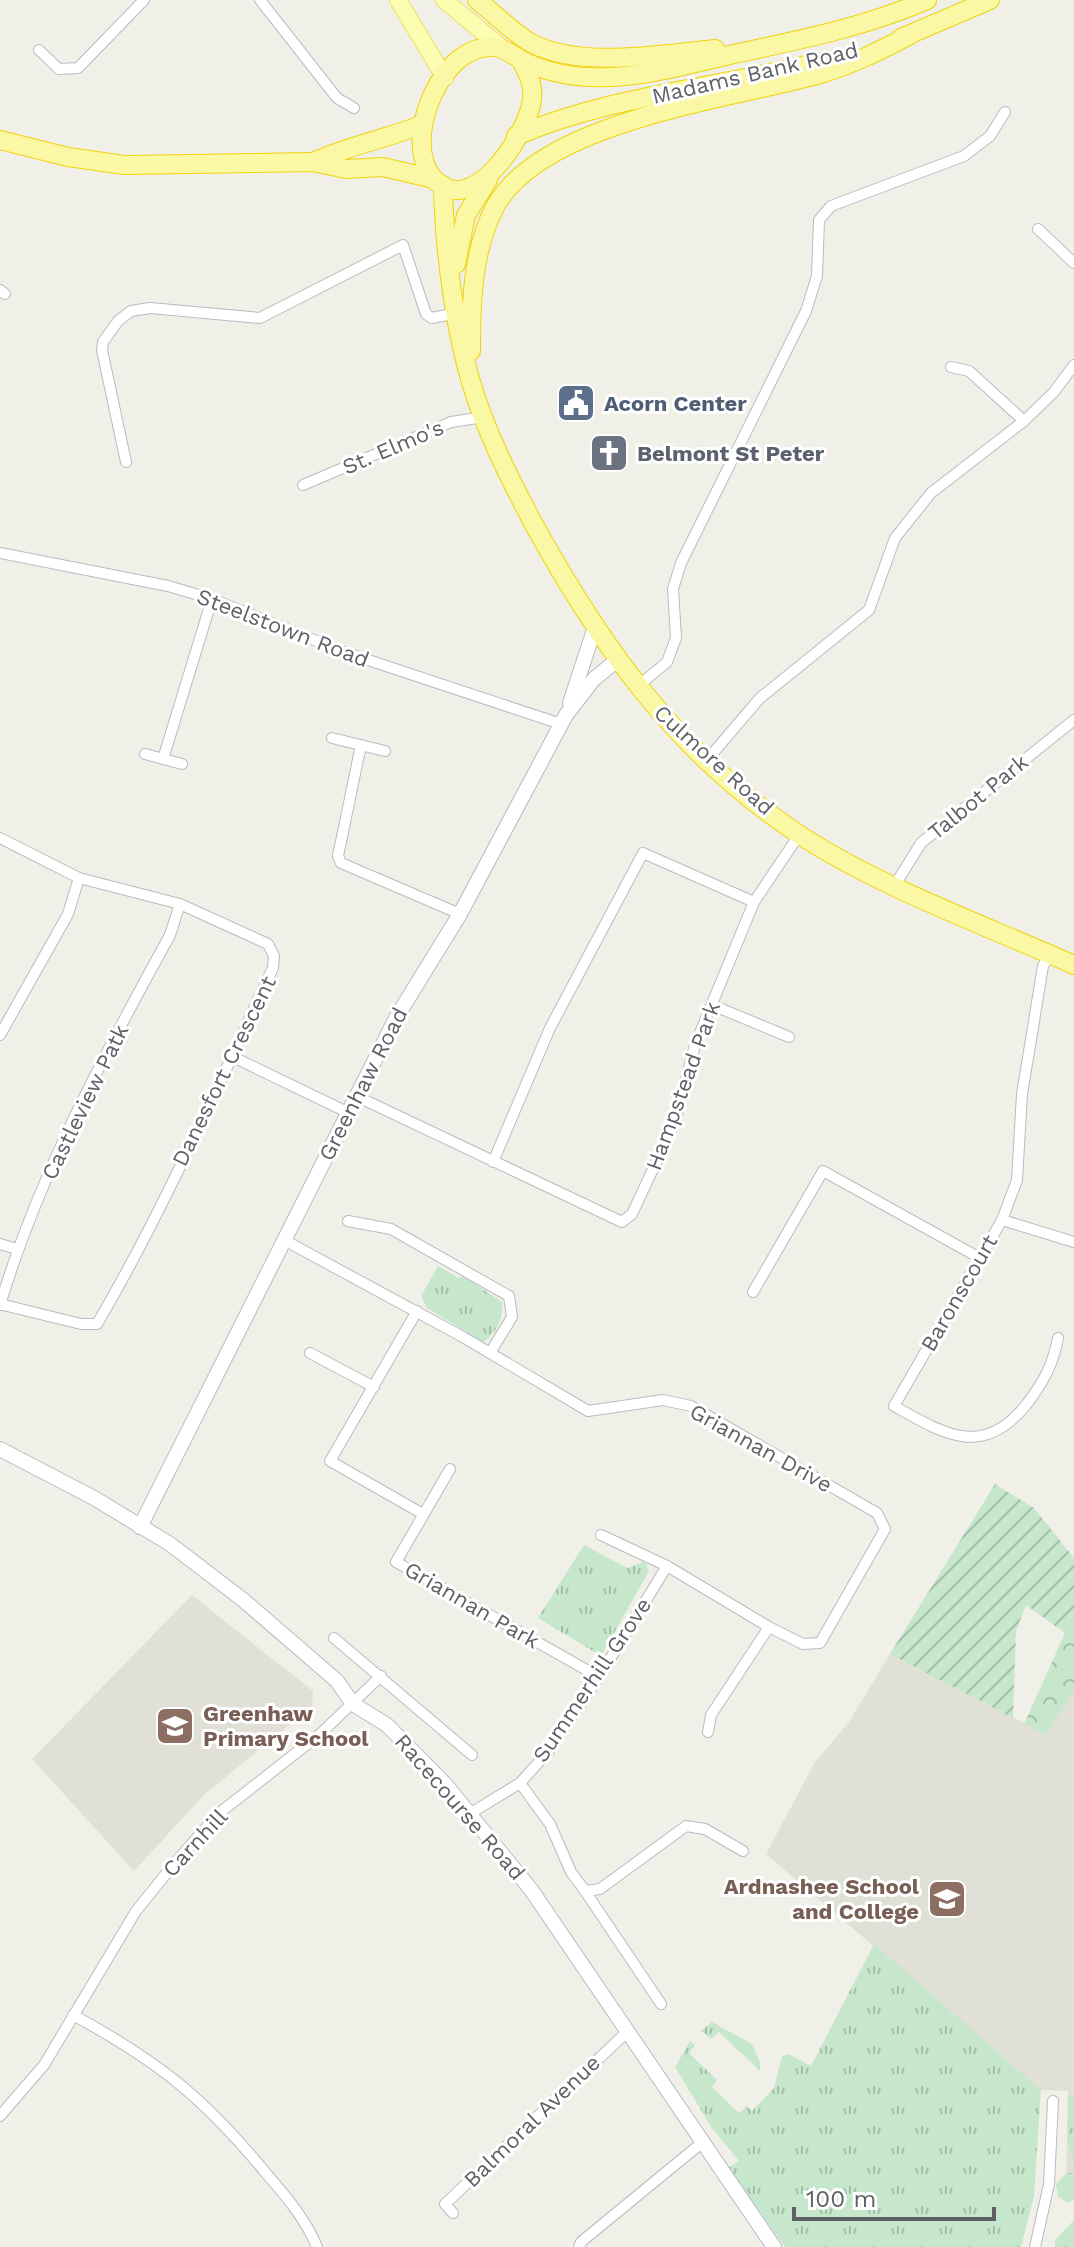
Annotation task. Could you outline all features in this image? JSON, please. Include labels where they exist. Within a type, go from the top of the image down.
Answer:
[{"type":"highway","points":[[477,0],[531,43],[560,52],[619,57],[789,42]]},
{"type":"highway","name":"Madams Bank Road","points":[[520,59],[587,77],[635,76],[862,24],[927,0]]},
{"type":"highway","name":"Madams Bank Road","points":[[516,136],[557,118],[595,108],[798,67],[910,35],[990,0]]},
{"type":"highway","points":[[471,385],[471,327],[478,254],[496,206],[517,178],[538,161],[590,134],[823,73],[856,62],[910,35]]},
{"type":"highway","points":[[0,140],[68,157],[124,165],[313,162],[346,169],[383,167],[459,188],[488,180],[516,136],[532,101],[528,72],[520,59],[501,47],[480,48],[469,53],[445,78],[421,125],[420,151],[438,182]]},
{"type":"highway","points":[[313,162],[344,148],[384,139],[421,125]]},
{"type":"highway","name":"Culmore Road","points":[[453,278],[466,215],[488,180]]},
{"type":"highway","name":"Culmore Road","points":[[438,182],[471,385],[509,479],[594,630],[637,687],[707,760],[799,835],[895,885],[1074,965]]},
{"type":"main road","points":[[398,0],[445,78]]},
{"type":"main road","points":[[444,0],[501,47]]},
{"type":"main road","points":[[563,720],[594,630]]},
{"type":"main road","name":"Greenhaw Road","points":[[140,1527],[347,1112],[426,964],[460,914],[563,720],[594,679],[616,661]]},
{"type":"main road","name":"Racecourse Road","points":[[2,1455],[170,1544],[242,1599],[337,1681],[353,1704],[387,1725],[471,1813],[532,1891],[774,2247]]},
{"type":"street","points":[[39,50],[59,69],[78,68],[144,0]]},
{"type":"street","points":[[260,0],[337,98],[354,108]]},
{"type":"street","points":[[637,687],[667,662],[676,638],[673,589],[681,563],[806,311],[817,276],[819,220],[831,206],[964,156],[990,136],[1005,112]]},
{"type":"street","points":[[1038,229],[1074,263]]},
{"type":"street","points":[[126,462],[102,350],[103,342],[118,321],[131,311],[150,308],[260,318],[403,245],[420,300],[432,318],[457,313]]},
{"type":"street","points":[[707,760],[760,698],[869,610],[895,538],[931,493],[1024,421],[1054,392],[1074,366]]},
{"type":"street","points":[[951,367],[969,371],[1024,421]]},
{"type":"street","name":"St. Elmo's","points":[[303,485],[451,422],[484,417]]},
{"type":"street","name":"Steelstown Road","points":[[0,553],[168,586],[212,599],[344,652],[563,720]]},
{"type":"street","points":[[163,759],[212,599]]},
{"type":"street","name":"Talbot Park","points":[[895,885],[921,843],[1074,720]]},
{"type":"street","points":[[332,738],[385,751]]},
{"type":"street","points":[[361,745],[338,856],[341,863],[460,914]]},
{"type":"street","points":[[145,754],[182,764]]},
{"type":"street","name":"Hampstead Park","points":[[356,1096],[622,1222],[632,1214],[675,1122],[695,1045],[754,902],[799,835]]},
{"type":"street","name":"Danesfort Crescent","points":[[0,838],[79,878],[180,904],[268,944],[274,956],[273,968],[136,1254],[97,1324],[81,1324],[0,1304]]},
{"type":"street","points":[[493,1162],[550,1028],[643,853],[754,902]]},
{"type":"street","points":[[0,1035],[68,914],[79,878]]},
{"type":"street","name":"Castleview Patk","points":[[0,1304],[17,1249],[75,1116],[170,935],[180,904]]},
{"type":"street","name":"Baronscourt","points":[[1050,955],[1043,966],[1022,1094],[1017,1180],[1002,1220],[894,1406],[950,1435],[972,1438],[993,1434],[1011,1423],[1037,1390],[1053,1363],[1058,1338]]},
{"type":"street","points":[[712,1005],[789,1037]]},
{"type":"street","points":[[231,1056],[347,1112]]},
{"type":"street","points":[[753,1292],[823,1171],[978,1257]]},
{"type":"street","points":[[1002,1220],[1074,1242]]},
{"type":"street","points":[[348,1221],[391,1229],[509,1296],[512,1317],[490,1353]]},
{"type":"street","name":"Griannan Drive","points":[[284,1240],[417,1311],[588,1411],[663,1400],[691,1406],[877,1513],[885,1529],[820,1643],[803,1644],[667,1566],[601,1535]]},
{"type":"street","points":[[0,1244],[17,1249]]},
{"type":"street","points":[[417,1311],[330,1461],[423,1514]]},
{"type":"street","points":[[310,1353],[374,1387]]},
{"type":"street","name":"Griannan Park","points":[[450,1469],[396,1562],[599,1677]]},
{"type":"street","name":"Summerhill Grove","points":[[471,1813],[520,1783],[547,1753],[599,1677],[667,1566]]},
{"type":"street","points":[[708,1732],[711,1715],[769,1627]]},
{"type":"street","points":[[334,1638],[472,1755]]},
{"type":"street","name":"Carnhill","points":[[0,2116],[44,2065],[139,1906],[218,1814],[353,1704],[381,1676]]},
{"type":"street","points":[[520,1783],[550,1824],[571,1872],[661,2004]]},
{"type":"street","points":[[585,1891],[600,1889],[686,1826],[705,1829],[743,1851]]},
{"type":"street","points":[[73,2015],[135,2050],[213,2111],[288,2198],[317,2247]]},
{"type":"street","name":"Balmoral Avenue","points":[[453,2213],[445,2204],[628,2031]]},
{"type":"street","points":[[1035,2247],[1049,2184],[1053,2101]]},
{"type":"street","points":[[579,2247],[581,2242],[704,2141]]},
{"type":"shaded area","name":"Greenhaw Primary School","points":[[192,1595],[313,1691],[312,1706],[204,1795],[134,1871],[32,1759]]},
{"type":"shaded area","name":"Ardnashee School and College","points":[[890,1654],[1046,1734],[1074,1689],[1074,2200],[1066,2191],[1068,2091],[1041,2090],[766,1854],[815,1762],[849,1722]]},
{"type":"green space","points":[[438,1266],[459,1278],[463,1276],[502,1302],[498,1324],[483,1342],[427,1308],[421,1296]]},
{"type":"green space","points":[[995,1484],[1034,1508],[1074,1558],[1074,1623],[1065,1633],[1026,1605],[1016,1631],[1013,1718],[890,1654]]},
{"type":"green space","points":[[584,1545],[627,1568],[645,1561],[649,1571],[601,1656],[538,1618]]},
{"type":"green space","points":[[1074,1623],[1074,1689],[1046,1735],[1024,1724],[1065,1633]]},
{"type":"green space","points":[[874,1944],[1041,2090],[1034,2196],[1021,2247],[785,2247],[728,2168],[739,2161],[712,2128],[675,2067],[690,2041],[695,2045],[689,2053],[717,2080],[712,2087],[739,2113],[747,2106],[752,2111],[774,2088],[782,2056],[788,2054],[811,2066]]},
{"type":"green space","points":[[712,2022],[752,2044],[761,2064],[759,2070],[719,2032],[711,2039],[701,2031]]},
{"type":"green space","points":[[1068,2096],[1074,2097],[1074,2165],[1067,2141]]},
{"type":"green space","points":[[1067,2173],[1074,2173],[1074,2200],[1067,2203],[1058,2196],[1056,2184]]},
{"type":"green space","points":[[1074,2220],[1074,2247],[1055,2247],[1055,2240]]},
{"type":"place","name":"Acorn Center","points":[[576,403]]},
{"type":"place","name":"Belmont St Peter","points":[[609,453]]},
{"type":"place","name":"Greenhaw Primary School","points":[[175,1726]]},
{"type":"place","name":"Ardnashee School and College","points":[[947,1899]]}]
